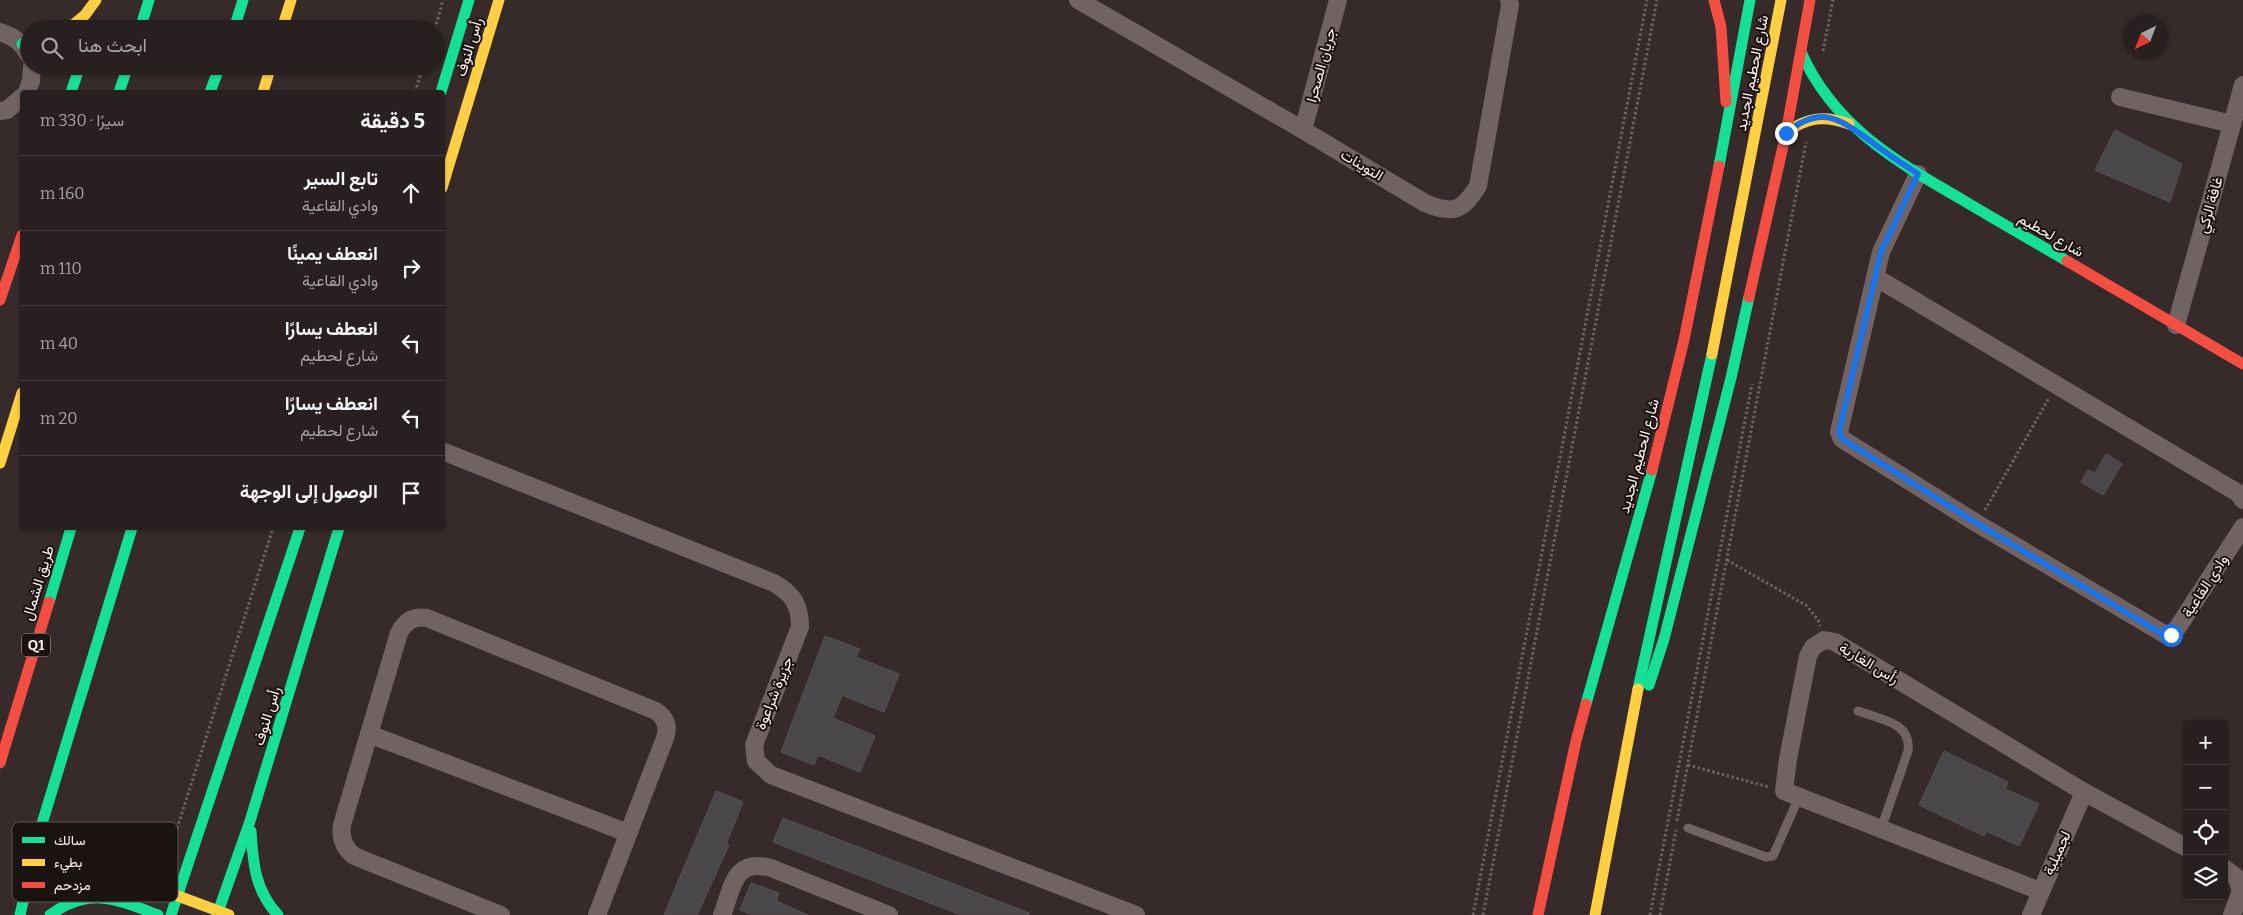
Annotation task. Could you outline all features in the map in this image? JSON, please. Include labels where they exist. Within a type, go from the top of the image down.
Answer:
[{"type":"main road","points":[[78,20],[96,0]]},
{"type":"main road","points":[[97,20],[103,0]]},
{"type":"main road","points":[[143,20],[149,0]]},
{"type":"main road","points":[[237,20],[243,0]]},
{"type":"main road","points":[[285,20],[291,0]]},
{"type":"main road","name":"رأس النوف","points":[[442,90],[469,0]]},
{"type":"main road","name":"رأس النوف","points":[[445,178],[499,0]]},
{"type":"main road","points":[[1714,0],[1721,27],[1727,123]]},
{"type":"main road","name":"شارع الحطيم الجديد","points":[[1538,915],[1576,742],[1671,394],[1698,278],[1750,0]]},
{"type":"main road","name":"شارع الحطيم الجديد","points":[[1595,915],[1627,740],[1706,380],[1782,0]]},
{"type":"main road","points":[[1627,740],[1654,674],[1731,378],[1786,133],[1810,0]]},
{"type":"main road","name":"شارع لحطيم","points":[[1801,52],[1811,76],[1821,93],[1849,124],[1918,174],[2176,325],[2235,351],[2243,364]]},
{"type":"main road","points":[[72,90],[77,75]]},
{"type":"main road","points":[[120,90],[125,75]]},
{"type":"main road","points":[[211,90],[217,75]]},
{"type":"main road","points":[[264,90],[268,75]]},
{"type":"main road","name":"شارع لحطيم","points":[[1786,133],[1804,121],[1818,117],[1833,118],[1849,124]]},
{"type":"main road","points":[[0,298],[20,241]]},
{"type":"main road","points":[[0,463],[20,399]]},
{"type":"main road","name":"طريق الشمال","points":[[0,763],[70,530]]},
{"type":"main road","points":[[42,822],[131,530]]},
{"type":"main road","name":"رأس النوف","points":[[178,896],[299,530]]},
{"type":"main road","name":"رأس النوف","points":[[221,914],[338,530]]},
{"type":"main road","points":[[250,821],[258,888],[271,909],[278,915]]},
{"type":"main road","points":[[178,896],[221,914]]},
{"type":"main road","points":[[8,915],[13,902]]},
{"type":"main road","points":[[20,915],[23,902]]},
{"type":"main road","points":[[50,915],[61,906],[73,902]]},
{"type":"main road","points":[[121,902],[158,915]]},
{"type":"main road","name":"رأس النوف","points":[[171,915],[176,902]]},
{"type":"street","name":"التوينات","points":[[1078,0],[1303,130],[1424,204],[1442,210],[1458,209],[1469,200],[1478,186],[1510,5],[1509,0]]},
{"type":"street","name":"جريان الصحرا","points":[[1303,130],[1338,0]]},
{"type":"street","points":[[0,32],[10,35],[20,42]]},
{"type":"street","points":[[27,90],[31,75]]},
{"type":"street","name":"غافة الركي","points":[[2176,325],[2243,85]]},
{"type":"street","points":[[2120,97],[2232,124]]},
{"type":"street","points":[[0,111],[7,110],[20,99]]},
{"type":"street","name":"وادي القاعية","points":[[1918,174],[1887,234],[1881,252],[1839,432],[1842,439],[1978,524],[2166,635],[2171,635],[2178,627],[2243,527]]},
{"type":"street","points":[[1876,277],[2238,493],[2243,500]]},
{"type":"street","name":"جزيرة شراعوة","points":[[445,452],[774,583],[787,591],[796,601],[800,613],[800,627],[754,745],[756,761],[771,776],[1136,915]]},
{"type":"street","points":[[502,915],[361,860],[349,852],[342,839],[342,825],[402,628],[415,618],[427,618],[662,714],[667,726],[667,732],[597,915]]},
{"type":"street","name":"رأس الغارية","points":[[1792,794],[1788,759],[1808,656],[1812,648],[1824,640],[1835,642],[2084,792],[2183,846]]},
{"type":"street","points":[[369,734],[628,833]]},
{"type":"street","name":"لجميلية","points":[[2031,915],[2084,792]]},
{"type":"street","points":[[1792,794],[2040,891]]},
{"type":"street","points":[[722,915],[736,877],[747,866],[757,864],[889,915]]},
{"type":"street","points":[[2228,871],[2236,877],[2241,890],[2232,915]]},
{"type":"lane","points":[[1858,711],[1902,728],[1907,735],[1909,743],[1881,829]]},
{"type":"lane","points":[[1688,828],[1766,857],[1773,856],[1792,794]]},
{"type":"path","points":[[437,20],[443,0]]},
{"type":"path","points":[[1474,915],[1647,0]]},
{"type":"path","points":[[1483,915],[1657,0]]},
{"type":"path","points":[[1821,54],[1833,0]]},
{"type":"path","points":[[416,90],[420,75]]},
{"type":"path","points":[[1660,915],[1806,138]]},
{"type":"path","points":[[1650,915],[1752,383]]},
{"type":"path","points":[[1978,524],[2056,384]]},
{"type":"path","points":[[178,826],[272,530]]},
{"type":"path","points":[[1727,560],[1807,606],[1818,620],[1824,640]]},
{"type":"path","points":[[1688,765],[1792,794]]},
{"type":"building","points":[[2115,130],[2182,164],[2170,202],[2095,170]]},
{"type":"building","points":[[2106,454],[2122,464],[2103,495],[2081,482],[2088,470],[2095,473]]},
{"type":"building","points":[[825,636],[860,649],[856,657],[899,674],[884,712],[842,695],[833,718],[875,736],[860,772],[818,755],[814,765],[781,752]]},
{"type":"building","points":[[1944,751],[2008,782],[2005,789],[2039,804],[2019,846],[1986,831],[1984,836],[1919,805]]},
{"type":"building","points":[[716,791],[743,802],[726,844],[729,845],[697,915],[664,915]]},
{"type":"building","points":[[783,818],[1029,913],[1029,915],[961,915],[773,842]]},
{"type":"building","points":[[751,883],[779,893],[776,901],[808,915],[753,915],[740,910]]},
{"type":"traffic: fast","points":[[143,20],[149,0]]},
{"type":"traffic: fast","points":[[237,20],[243,0]]},
{"type":"traffic: fast","points":[[442,90],[469,0]]},
{"type":"traffic: fast","points":[[1719,166],[1750,0]]},
{"type":"traffic: fast","points":[[1801,52],[1814,78],[1830,100],[1848,121],[1868,139],[1936,185],[2067,261]]},
{"type":"traffic: fast","points":[[72,90],[77,75]]},
{"type":"traffic: fast","points":[[120,90],[125,75]]},
{"type":"traffic: fast","points":[[211,90],[217,75]]},
{"type":"traffic: fast","points":[[1649,685],[1664,639],[1731,378],[1749,297]]},
{"type":"traffic: fast","points":[[1638,689],[1712,354]]},
{"type":"traffic: fast","points":[[1586,704],[1652,470]]},
{"type":"traffic: fast","points":[[49,602],[70,530]]},
{"type":"traffic: fast","points":[[42,822],[131,530]]},
{"type":"traffic: fast","points":[[178,894],[299,530]]},
{"type":"traffic: fast","points":[[217,915],[250,821],[338,530]]},
{"type":"traffic: fast","points":[[251,831],[254,865],[260,886],[270,906],[278,915]]},
{"type":"traffic: fast","points":[[20,915],[23,902]]},
{"type":"traffic: fast","points":[[50,915],[64,906],[75,902]]},
{"type":"traffic: fast","points":[[122,902],[158,915]]},
{"type":"traffic: fast","points":[[171,915],[175,902]]},
{"type":"traffic: slow","points":[[79,20],[96,0]]},
{"type":"traffic: slow","points":[[285,20],[291,0]]},
{"type":"traffic: slow","points":[[445,178],[499,0]]},
{"type":"traffic: slow","points":[[1712,354],[1781,0]]},
{"type":"traffic: slow","points":[[264,90],[268,75]]},
{"type":"traffic: slow","points":[[1786,133],[1801,124],[1816,119],[1832,119],[1849,124]]},
{"type":"traffic: slow","points":[[0,463],[20,399]]},
{"type":"traffic: slow","points":[[1595,915],[1638,689]]},
{"type":"traffic: slow","points":[[178,896],[229,915]]},
{"type":"traffic: jam","points":[[1714,0],[1721,27],[1726,102]]},
{"type":"traffic: jam","points":[[1749,297],[1786,133],[1810,0]]},
{"type":"traffic: jam","points":[[1652,470],[1684,340],[1719,166]]},
{"type":"traffic: jam","points":[[0,300],[20,241]]},
{"type":"traffic: jam","points":[[2067,261],[2243,364]]},
{"type":"traffic: jam","points":[[0,763],[49,602]]},
{"type":"traffic: jam","points":[[1538,915],[1576,741],[1586,704]]},
{"type":"route","points":[[1786,133],[1804,121],[1818,117],[1833,118],[1849,124],[1918,174],[1887,234],[1881,252],[1839,432],[1842,439],[1978,524],[2159,632],[2171,635]]}]
